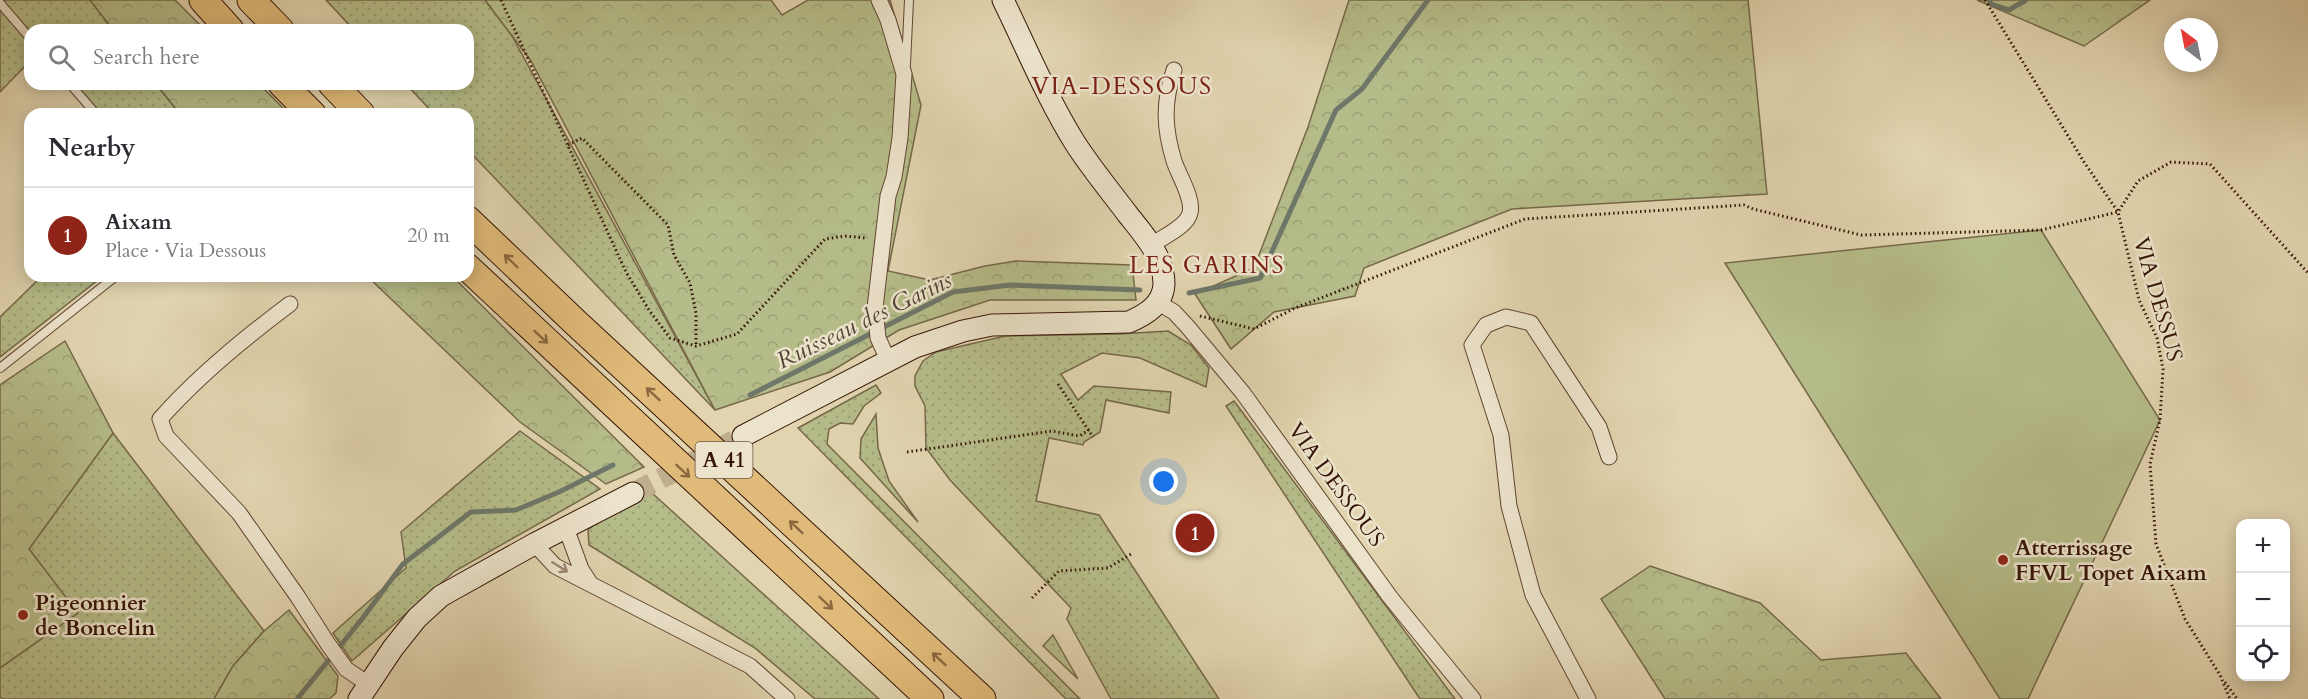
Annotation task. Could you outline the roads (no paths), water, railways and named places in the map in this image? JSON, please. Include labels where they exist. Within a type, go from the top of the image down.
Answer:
[{"type":"highway","points":[[202,0],[224,24]]},
{"type":"highway","points":[[251,0],[274,24]]},
{"type":"highway","points":[[288,90],[306,108]]},
{"type":"highway","points":[[338,90],[355,108]]},
{"type":"highway","name":"A 41","points":[[474,226],[982,699]]},
{"type":"highway","name":"A 41","points":[[474,274],[930,699]]},
{"type":"street","points":[[879,0],[888,20],[904,74],[898,147],[894,177],[888,196],[875,308],[878,338],[888,360]]},
{"type":"street","points":[[743,436],[888,360],[940,338],[992,325],[1129,322],[1142,316],[1161,296],[1164,285],[1159,259],[1152,245],[1090,165],[1074,140],[1003,0]]},
{"type":"street","points":[[1152,245],[1185,222],[1190,213],[1190,202],[1173,161],[1166,120],[1166,93],[1174,70]]},
{"type":"street","name":"VIA DESSOUS","points":[[1157,302],[1174,312],[1243,393],[1390,597],[1473,699]]},
{"type":"street","points":[[290,304],[239,342],[184,392],[160,419],[166,436],[239,513],[328,644],[363,691],[417,618],[441,596],[633,493]]},
{"type":"street","points":[[1588,699],[1533,595],[1509,506],[1501,435],[1472,345],[1486,326],[1506,316],[1531,323],[1599,427],[1609,457]]},
{"type":"street","points":[[566,528],[581,568],[590,583]]},
{"type":"street","points":[[536,543],[555,566],[750,666],[787,699]]},
{"type":"lane","points":[[904,74],[909,0]]},
{"type":"lane","points":[[0,3],[24,31]]},
{"type":"lane","points":[[75,90],[91,108]]},
{"type":"lane","points":[[0,368],[108,282]]},
{"type":"waterway","name":"Ruisseau des Garins","points":[[1189,293],[1260,278],[1336,110],[1362,89],[1428,0]]},
{"type":"waterway","name":"Ruisseau des Garins","points":[[1989,0],[1991,4],[2009,10],[2026,0]]},
{"type":"waterway","name":"Ruisseau des Garins","points":[[750,395],[953,292],[1010,285],[1140,290]]},
{"type":"waterway","name":"Ruisseau des Garins","points":[[297,699],[403,564],[471,512],[516,510],[613,465]]},
{"type":"tunnel","points":[[633,493],[743,436]]},
{"type":"place","name":"Aixam","points":[[1195,533]]},
{"type":"place","name":"Atterrissage FFVL Topet Aixam","points":[[2003,560]]},
{"type":"place","name":"Pigeonnier de Boncelin","points":[[23,615]]},
{"type":"district","name":"VIA-DESSOUS","points":[[1122,86]]},
{"type":"district","name":"LES GARINS","points":[[1207,265]]}]
